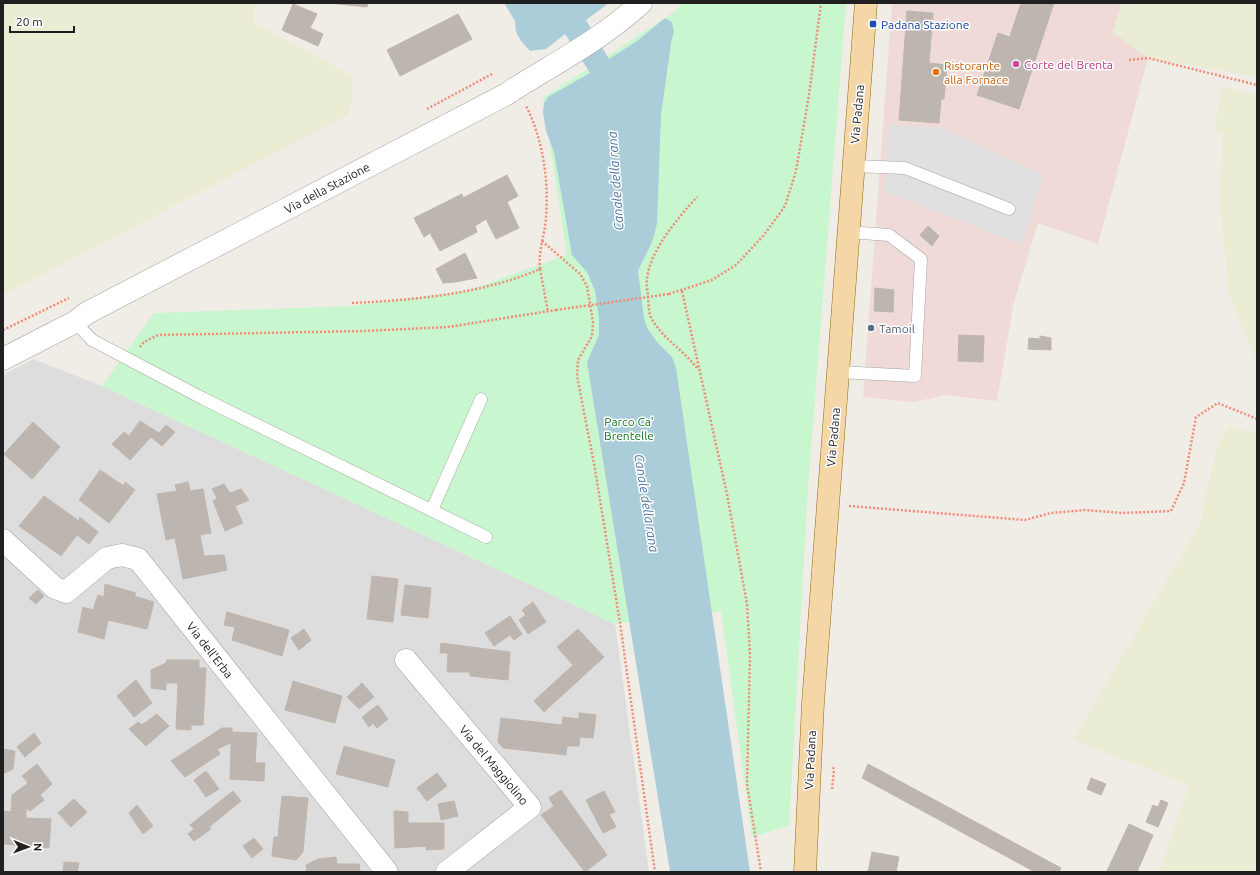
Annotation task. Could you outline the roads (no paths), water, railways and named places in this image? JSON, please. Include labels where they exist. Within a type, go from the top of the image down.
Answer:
[{"type":"main road","name":"Via Padana","points":[[805,872],[813,703],[839,372],[852,166],[866,3]]},
{"type":"street","name":"Via della Stazione","points":[[3,359],[510,92],[570,57],[624,19],[641,3]]},
{"type":"street","name":"Via dell'Erba","points":[[3,540],[55,588],[66,592],[107,558],[122,554],[138,559],[386,872]]},
{"type":"street","name":"Via del Maggiolino","points":[[406,660],[530,807],[447,872]]},
{"type":"lane","points":[[852,166],[905,168],[1009,209]]},
{"type":"lane","points":[[839,372],[915,376],[921,259],[889,235],[848,232]]},
{"type":"lane","points":[[75,322],[92,340],[204,399],[486,537]]},
{"type":"lane","points":[[432,510],[481,399]]},
{"type":"water","name":"Canale della rana","points":[[504,3],[609,3],[586,20],[609,59],[637,41],[665,18],[672,22],[674,32],[671,43],[661,115],[657,224],[652,242],[638,271],[644,318],[647,328],[657,342],[672,357],[676,368],[750,872],[670,872],[587,362],[599,335],[599,318],[595,291],[587,272],[572,255],[554,152],[546,131],[543,112],[544,103],[548,97],[590,73],[565,34],[546,49],[530,51],[521,41],[516,32],[515,21]]},
{"type":"place","name":"Padana Stazione","points":[[873,24]]},
{"type":"place","name":"Corte del Brenta","points":[[1016,64]]},
{"type":"place","name":"Ristorante alla Fornace","points":[[936,72]]},
{"type":"place","name":"Tamoil","points":[[871,328]]},
{"type":"park label","name":"Parco Ca' Brentelle","points":[[629,428]]}]
